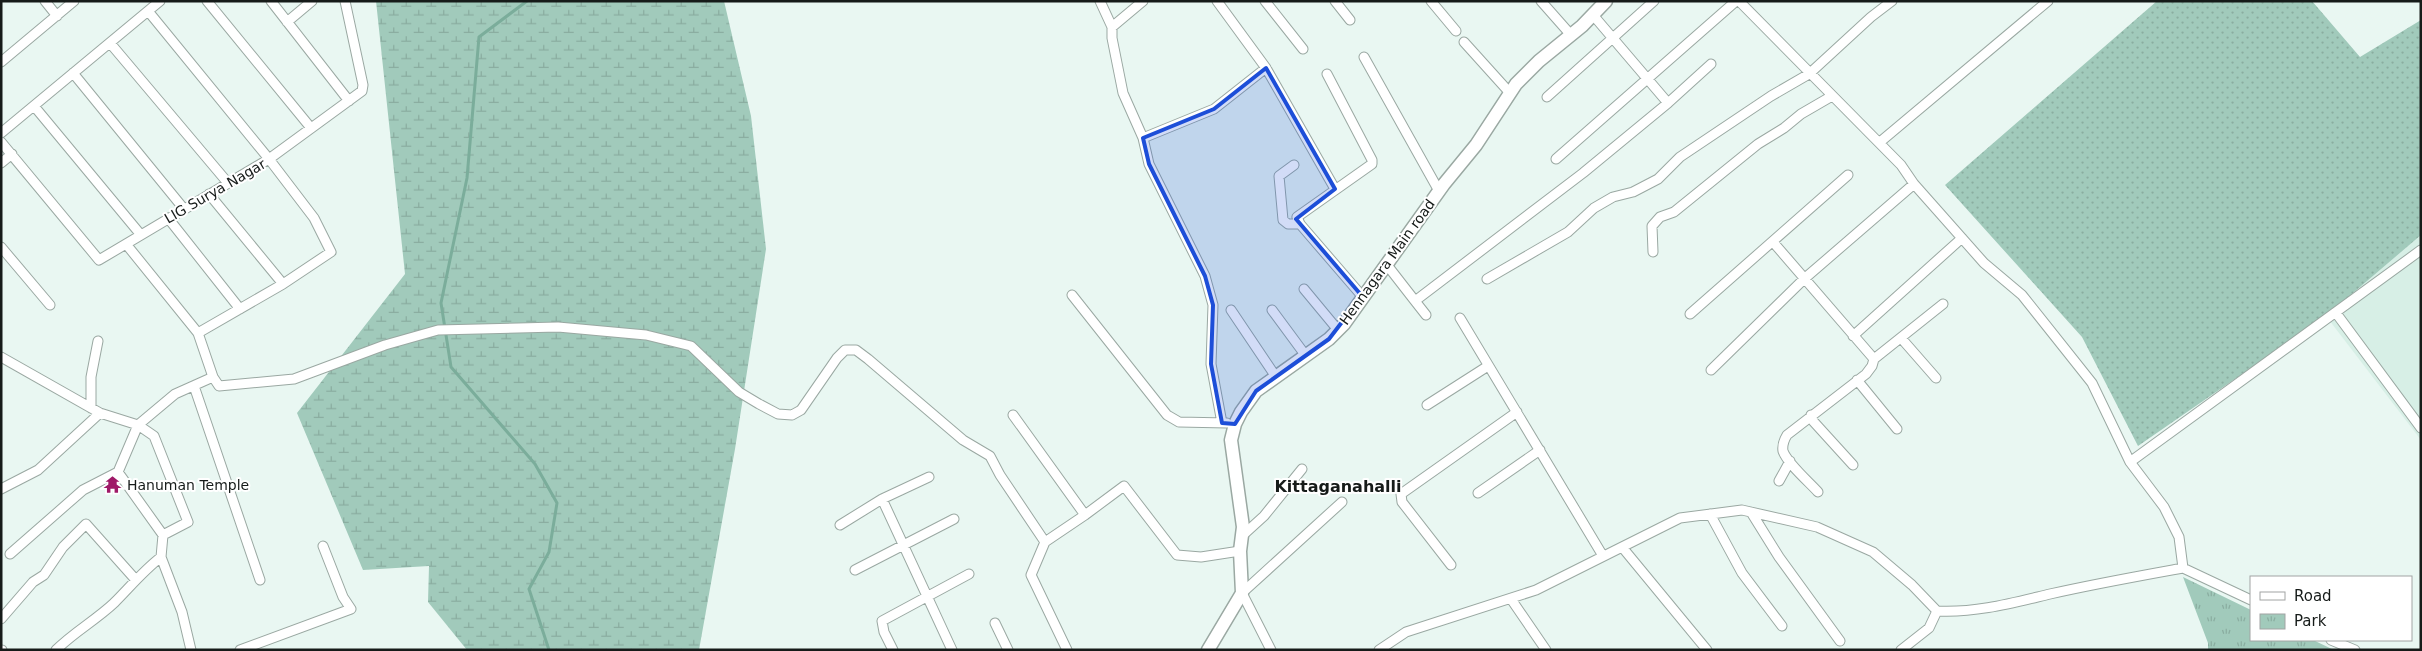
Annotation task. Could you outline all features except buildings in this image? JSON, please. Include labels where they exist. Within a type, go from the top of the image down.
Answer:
[{"type":"street","points":[[45,1],[57,16]]},
{"type":"street","points":[[2,58],[74,1]]},
{"type":"street","points":[[1,133],[160,1]]},
{"type":"street","points":[[207,1],[311,128]]},
{"type":"street","points":[[270,1],[349,101]]},
{"type":"street","points":[[287,22],[312,1]]},
{"type":"street","name":"LIG Surya Nagar","points":[[1,142],[99,260],[269,159],[362,91],[363,85],[345,1]]},
{"type":"street","points":[[1072,295],[1167,415],[1179,422],[1229,423],[1211,364],[1213,305],[1206,276],[1149,164],[1143,138],[1123,93],[1112,38],[1112,27],[1100,1]]},
{"type":"street","points":[[1217,1],[1266,68],[1335,189]]},
{"type":"street","points":[[1265,1],[1303,49]]},
{"type":"street","points":[[1335,1],[1350,20]]},
{"type":"street","points":[[1431,1],[1456,31]]},
{"type":"street","points":[[1541,1],[1571,35]]},
{"type":"street","name":"Hennagara Main road","points":[[1242,593],[1240,551],[1243,527],[1229,423],[1252,397],[1338,330],[1439,191],[1476,145],[1510,94],[1539,61],[1571,35],[1606,1]]},
{"type":"street","points":[[1547,97],[1614,39],[1654,1]]},
{"type":"street","points":[[1556,159],[1738,1],[1809,74],[1880,142],[1901,165],[1914,184],[1984,263],[2022,295],[2092,382],[2130,462],[2164,507],[2179,537],[2183,568]]},
{"type":"street","points":[[1487,279],[1568,232],[1600,204],[1613,197],[1633,192],[1658,179],[1680,158],[1770,96],[1809,74],[1871,17],[1892,1]]},
{"type":"street","points":[[1880,142],[2048,1]]},
{"type":"street","points":[[1112,27],[1141,2]]},
{"type":"street","points":[[148,11],[269,159],[314,218],[331,252],[282,284],[198,333]]},
{"type":"street","points":[[1593,15],[1668,104]]},
{"type":"street","points":[[1464,42],[1510,94]]},
{"type":"street","points":[[110,43],[228,183]]},
{"type":"street","points":[[1364,57],[1439,191]]},
{"type":"street","points":[[1415,301],[1583,173],[1668,104],[1711,64]]},
{"type":"street","points":[[1143,138],[1214,108],[1266,68]]},
{"type":"street","points":[[73,74],[184,209]]},
{"type":"street","points":[[1327,74],[1372,160],[1369,168],[1335,189],[1297,217],[1300,224],[1362,296]]},
{"type":"street","points":[[1653,252],[1652,226],[1660,216],[1674,212],[1758,144],[1784,128],[1801,114],[1832,96]]},
{"type":"street","points":[[34,106],[141,235]]},
{"type":"street","points":[[1,163],[12,154]]},
{"type":"street","points":[[1294,164],[1278,176],[1283,220],[1288,224],[1300,224]]},
{"type":"street","points":[[1690,314],[1848,175]]},
{"type":"street","points":[[1711,370],[1804,278],[1914,184]]},
{"type":"street","points":[[209,194],[282,284]]},
{"type":"street","points":[[168,218],[240,309]]},
{"type":"street","points":[[1853,336],[1962,238]]},
{"type":"street","points":[[1773,242],[1874,359]]},
{"type":"street","points":[[126,244],[198,333],[213,378],[219,386],[294,379],[385,346],[438,330],[558,327],[646,335],[691,346],[739,392],[778,414],[792,415],[801,410],[837,358],[845,350],[856,350],[884,371],[963,440],[990,456],[1000,476],[1045,542]]},
{"type":"street","points":[[1,247],[50,305]]},
{"type":"street","points":[[2130,462],[2421,250]]},
{"type":"street","points":[[1387,265],[1426,315]]},
{"type":"street","points":[[1304,289],[1338,330]]},
{"type":"street","points":[[1818,492],[1783,451],[1783,442],[1787,435],[1857,380],[1872,366],[1874,359],[1943,304]]},
{"type":"street","points":[[1231,310],[1276,377]]},
{"type":"street","points":[[1272,310],[1306,356]]},
{"type":"street","points":[[2336,313],[2421,428]]},
{"type":"street","points":[[1460,318],[1603,556]]},
{"type":"street","points":[[1901,338],[1936,378]]},
{"type":"street","points":[[91,408],[91,377],[98,341]]},
{"type":"street","points":[[1,357],[100,414],[138,425],[154,436],[188,522],[163,535]]},
{"type":"street","points":[[1427,405],[1488,366]]},
{"type":"street","points":[[10,554],[83,490],[118,472],[138,425],[175,394],[213,378]]},
{"type":"street","points":[[1857,380],[1897,429]]},
{"type":"street","points":[[194,386],[260,580]]},
{"type":"street","points":[[1451,565],[1402,502],[1401,494],[1517,412]]},
{"type":"street","points":[[1,489],[38,470],[100,414]]},
{"type":"street","points":[[1014,415],[1085,514]]},
{"type":"street","points":[[1811,415],[1813,421],[1853,465]]},
{"type":"street","points":[[1478,493],[1540,450]]},
{"type":"street","points":[[1779,481],[1790,461]]},
{"type":"street","points":[[1242,536],[1264,516],[1302,469]]},
{"type":"street","points":[[118,472],[163,535],[161,557],[182,612],[191,650]]},
{"type":"street","points":[[840,525],[882,499],[929,477]]},
{"type":"street","points":[[1067,650],[1031,575],[1045,542],[1124,486],[1177,555],[1201,558],[1240,551]]},
{"type":"street","points":[[882,499],[952,650]]},
{"type":"street","points":[[1208,650],[1242,593],[1342,502]]},
{"type":"street","points":[[1379,650],[1406,632],[1536,590],[1680,518],[1742,510],[1817,527],[1873,552],[1912,585],[1936,611],[1959,612],[1998,607],[2051,594],[2183,568],[2250,600]]},
{"type":"street","points":[[1751,512],[1779,558],[1840,641]]},
{"type":"street","points":[[1710,514],[1742,572],[1782,626]]},
{"type":"street","points":[[855,570],[905,546],[954,519]]},
{"type":"street","points":[[1,619],[33,582],[44,575],[63,548],[86,524],[135,579]]},
{"type":"street","points":[[240,650],[351,609],[343,597],[323,546]]},
{"type":"street","points":[[1622,546],[1707,650]]},
{"type":"street","points":[[56,650],[67,638],[113,604],[135,579],[161,557]]},
{"type":"street","points":[[893,650],[884,632],[882,621],[969,574]]},
{"type":"street","points":[[1242,593],[1271,650]]},
{"type":"street","points":[[1511,599],[1546,650]]},
{"type":"street","points":[[1901,650],[1928,628],[1936,611]]},
{"type":"street","points":[[995,623],[1008,650]]},
{"type":"street","points":[[2333,641],[2355,650]]},
{"type":"highlighted area","points":[[1266,68],[1335,189],[1296,219],[1362,296],[1329,339],[1256,391],[1235,424],[1222,423],[1211,364],[1213,305],[1205,276],[1149,164],[1143,138],[1214,109]]},
{"type":"shaded area","points":[[2421,235],[2421,440],[2326,316]]},
{"type":"green space","points":[[376,1],[724,1],[751,116],[766,249],[735,449],[699,650],[467,650],[428,602],[429,566],[363,570],[297,413],[405,274]]},
{"type":"green space","points":[[2157,1],[2312,1],[2360,57],[2421,20],[2421,235],[2326,316],[2138,446],[2082,337],[1945,185]]},
{"type":"green space","points":[[2183,577],[2250,610],[2250,641],[2315,641],[2334,650],[2208,650],[2208,643]]},
{"type":"waterway","points":[[527,1],[479,37],[467,178],[441,303],[451,367],[535,464],[557,503],[549,552],[529,589],[549,650]]},
{"type":"place","name":"Hanuman Temple","points":[[113,485]]},
{"type":"district","name":"Kittaganahalli","points":[[1338,486]]}]
